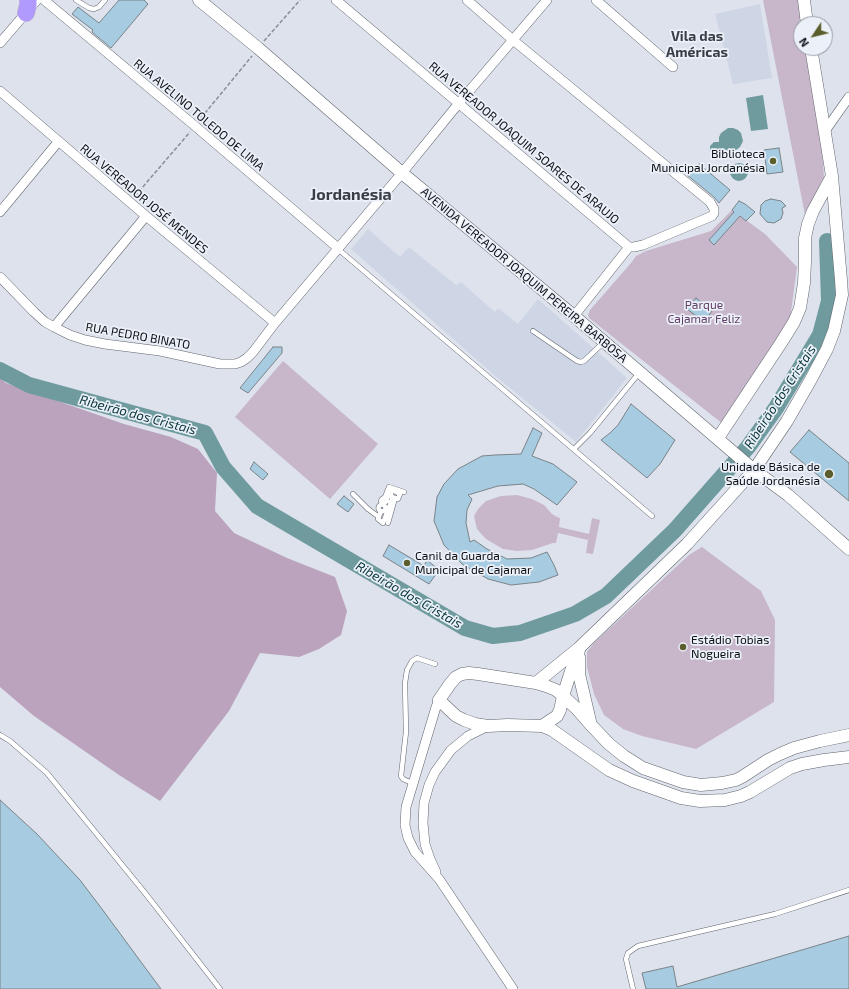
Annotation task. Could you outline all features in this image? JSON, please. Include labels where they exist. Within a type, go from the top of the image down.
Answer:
[{"type":"street","points":[[0,43],[27,6],[37,0]]},
{"type":"street","name":"RUA AVELINO TOLEDO DE LIMA","points":[[44,0],[338,248]]},
{"type":"street","name":"AVENIDA VEREADOR JOAQUIM PEREIRA BARBOSA","points":[[200,0],[258,48],[402,173],[574,316],[752,468],[788,495],[849,549]]},
{"type":"street","name":"RUA VEREADOR JOAQUIM SOARES DE ARAUJO","points":[[336,0],[629,247]]},
{"type":"street","points":[[467,0],[513,40],[710,202],[714,210],[712,216],[643,245],[629,247],[574,316]]},
{"type":"street","name":"RUA PEDRO BINATO","points":[[0,277],[45,322],[70,335],[99,343],[160,351],[220,364],[228,365],[241,362],[247,358],[459,103],[548,0]]},
{"type":"street","points":[[596,0],[673,67]]},
{"type":"street","points":[[804,0],[806,16]]},
{"type":"street","points":[[536,683],[579,649],[687,544],[752,468],[787,421],[827,349],[834,331],[845,277],[832,176],[812,56]]},
{"type":"street","name":"RUA VEREADOR JOSÉ MENDES","points":[[0,91],[58,142],[275,323]]},
{"type":"street","points":[[825,131],[849,97]]},
{"type":"street","points":[[0,212],[58,142]]},
{"type":"street","points":[[718,438],[794,322],[800,308],[804,283],[805,238],[808,224],[813,211],[832,176]]},
{"type":"street","points":[[54,327],[146,216]]},
{"type":"street","points":[[542,726],[557,716],[560,710],[571,670],[579,649]]},
{"type":"street","points":[[579,649],[579,674],[590,724]]},
{"type":"street","points":[[513,989],[439,879],[415,852],[408,838],[405,825],[406,807],[412,783],[436,707],[439,700],[456,677],[462,674],[478,674],[536,683],[556,690],[577,708],[609,744],[624,756],[643,768],[682,782],[701,785],[736,780],[768,760],[794,748],[849,735]]},
{"type":"street","points":[[439,700],[456,716],[475,724],[488,726],[542,726],[552,730],[609,770],[633,781],[681,798],[700,801],[725,800],[741,796],[790,768],[802,764],[849,758]]},
{"type":"street","points":[[439,879],[425,844],[424,803],[429,785],[435,772],[451,750],[468,736],[488,726]]},
{"type":"lane","points":[[76,0],[89,8],[94,9],[99,7],[105,0]]},
{"type":"lane","points":[[338,248],[652,516]]},
{"type":"lane","points":[[533,331],[577,361],[581,362],[584,361],[604,342]]},
{"type":"lane","points":[[574,449],[590,433],[640,372]]},
{"type":"lane","points":[[379,517],[380,511],[384,510],[385,508],[383,504],[388,502],[387,498],[385,497],[389,487],[404,492]]},
{"type":"lane","points":[[353,494],[368,509],[379,517],[378,519],[383,523],[393,497],[390,496],[392,490],[400,494],[398,499],[395,498],[388,523]]},
{"type":"lane","points":[[412,783],[403,779],[401,776],[406,732],[405,683],[407,670],[412,662],[418,658],[435,664]]},
{"type":"lane","points":[[0,735],[10,741],[47,773],[145,893],[220,989]]},
{"type":"lane","points":[[634,989],[626,959],[628,953],[638,946],[775,914],[849,890]]},
{"type":"path","points":[[258,48],[300,0]]},
{"type":"shaded area","points":[[760,4],[772,78],[733,84],[715,14]]},
{"type":"shaded area","points":[[368,229],[400,257],[409,247],[456,285],[461,282],[495,312],[498,308],[518,324],[538,299],[627,378],[576,442],[493,374],[351,249]]},
{"type":"shaded area","points":[[0,378],[6,383],[124,424],[171,437],[198,449],[217,473],[215,511],[234,533],[287,558],[335,577],[347,611],[341,635],[319,649],[299,657],[260,653],[229,711],[160,801],[119,775],[34,716],[0,687]]},
{"type":"green space","points":[[763,0],[798,0],[800,16],[793,16],[793,56],[807,56],[822,150],[824,177],[805,215]]},
{"type":"green space","name":"Parque Cajamar Feliz","points":[[732,210],[765,234],[797,267],[790,319],[723,424],[589,318],[588,315],[590,310],[636,256],[646,251],[711,231]]},
{"type":"green space","points":[[283,361],[378,444],[330,499],[235,417]]},
{"type":"green space","points":[[517,495],[532,499],[544,505],[552,514],[560,518],[559,527],[589,534],[592,518],[600,520],[593,554],[586,553],[588,540],[558,533],[556,543],[532,550],[517,551],[503,549],[486,539],[477,529],[474,516],[478,509],[486,501],[501,496]]},
{"type":"green space","name":"Estádio Tobias Nogueira","points":[[702,547],[761,591],[775,620],[774,702],[696,749],[642,736],[623,729],[604,715],[594,694],[587,667],[587,652],[594,643],[689,555]]},
{"type":"water","points":[[763,95],[768,129],[751,131],[746,98]]},
{"type":"water","points":[[728,128],[733,128],[741,133],[743,141],[740,147],[736,150],[730,151],[723,149],[719,153],[713,154],[710,151],[710,146],[714,142],[719,142],[721,133]]},
{"type":"water","points":[[735,163],[743,163],[748,168],[746,179],[743,181],[735,181],[730,176],[730,168]]},
{"type":"building","points":[[119,0],[144,0],[148,4],[111,48],[92,32],[93,30],[72,14],[78,7],[99,23]]},
{"type":"building","name":"Biblioteca Municipal Jordanésia","points":[[779,148],[783,172],[767,174],[764,150]]},
{"type":"building","points":[[699,164],[730,190],[719,203],[714,197],[687,175]]},
{"type":"building","points":[[771,199],[781,201],[786,206],[782,208],[783,213],[781,219],[774,223],[767,222],[760,214],[761,205],[765,201]]},
{"type":"building","points":[[739,201],[755,212],[746,221],[740,216],[714,245],[709,240],[734,212],[732,210]]},
{"type":"building","points":[[696,298],[712,311],[704,322],[687,309]]},
{"type":"building","points":[[273,347],[282,347],[282,353],[248,393],[240,388]]},
{"type":"building","points":[[631,404],[675,440],[660,464],[647,478],[601,440],[618,425]]},
{"type":"building","points":[[533,428],[542,433],[532,456],[553,464],[577,482],[557,505],[534,489],[523,484],[498,486],[468,495],[472,499],[467,510],[466,523],[470,542],[474,540],[487,549],[507,559],[531,558],[547,552],[558,575],[539,582],[511,585],[488,579],[462,564],[444,545],[434,521],[437,497],[444,484],[458,469],[482,456],[521,454]]},
{"type":"building","name":"Unidade Básica de Saúde Jordanésia","points":[[809,430],[849,463],[849,501],[790,452]]},
{"type":"building","points":[[254,462],[268,474],[263,480],[250,469]]},
{"type":"building","points":[[344,496],[354,504],[348,512],[337,504]]},
{"type":"building","name":"Canil da Guarda Municipal de Cajamar","points":[[389,545],[424,566],[427,560],[439,570],[429,584],[383,556]]},
{"type":"building","points":[[0,800],[37,834],[80,880],[161,989],[0,989]]},
{"type":"building","points":[[849,936],[849,989],[646,989],[642,973],[673,966],[677,987]]},
{"type":"waterway","name":"Ribeirão dos Cristais","points":[[0,370],[29,385],[205,433],[223,467],[257,506],[465,628],[493,636],[520,633],[575,614],[606,596],[675,530],[748,447],[776,408],[820,335],[829,301],[827,241]]},
{"type":"place","name":"Biblioteca Municipal Jordanésia","points":[[773,161]]},
{"type":"place","name":"Unidade Básica de Saúde Jordanésia","points":[[829,474]]},
{"type":"place","name":"Canil da Guarda Municipal de Cajamar","points":[[407,563]]},
{"type":"place","name":"Estádio Tobias Nogueira","points":[[683,647]]},
{"type":"district","name":"Vila das Américas","points":[[697,44]]},
{"type":"district","name":"Jordanésia","points":[[351,195]]}]
